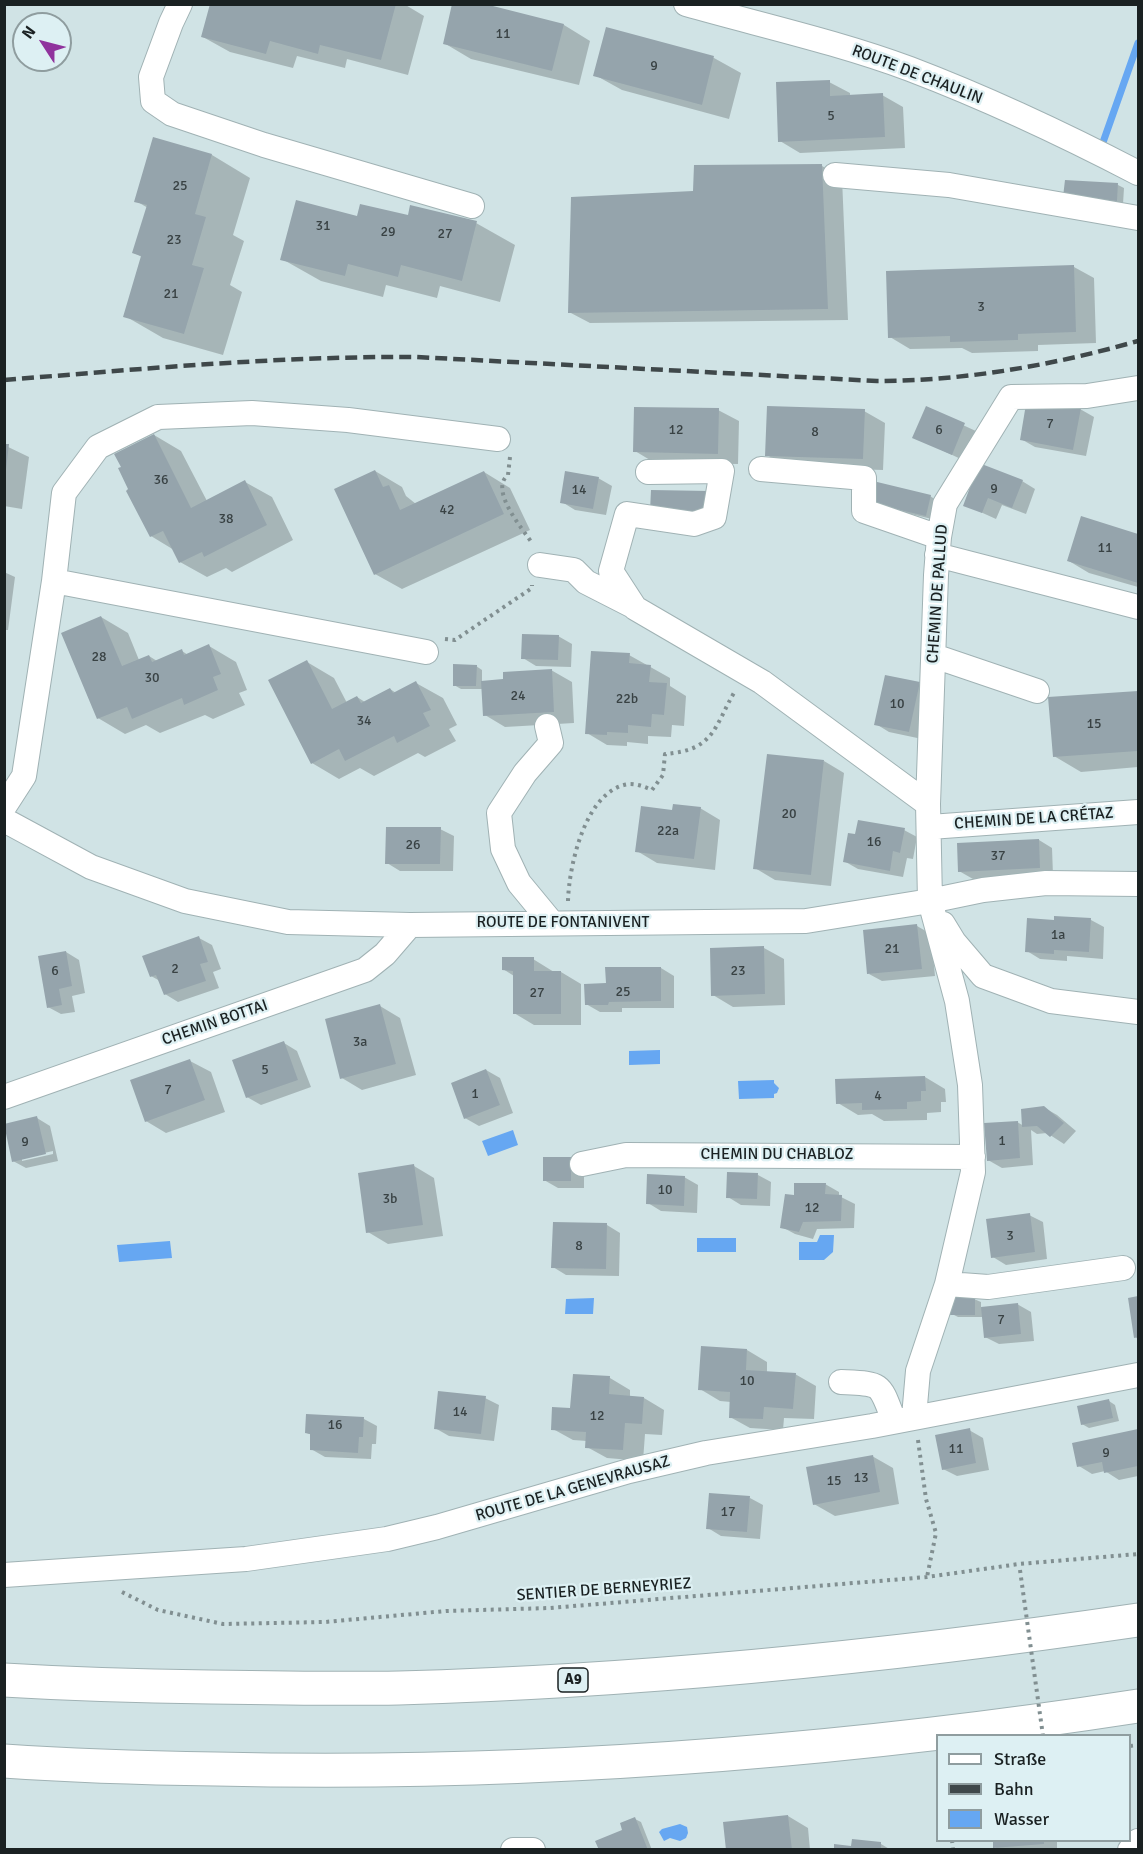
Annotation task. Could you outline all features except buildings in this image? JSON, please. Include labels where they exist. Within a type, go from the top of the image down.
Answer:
[{"type":"highway","name":"A9","points":[[4,1680],[142,1686],[279,1688],[396,1688],[517,1683],[772,1666],[930,1649],[1138,1620]]},
{"type":"highway","points":[[4,1761],[270,1770],[396,1771],[523,1767],[790,1750],[1020,1724],[1138,1706]]},
{"type":"street","points":[[180,4],[152,77],[153,101],[171,114],[264,145],[472,206]]},
{"type":"street","name":"ROUTE DE CHAULIN","points":[[686,4],[830,43],[908,69],[983,99],[1138,173]]},
{"type":"street","points":[[835,175],[949,185],[1138,218]]},
{"type":"street","name":"CHEMIN DE PALLUD","points":[[930,901],[929,816],[938,546],[945,504],[1011,397],[1087,396],[1138,387]]},
{"type":"street","points":[[4,807],[24,776],[54,581],[63,493],[98,447],[158,417],[252,413],[348,420],[498,439]]},
{"type":"street","points":[[761,469],[864,478],[864,511],[938,546],[1138,606]]},
{"type":"street","points":[[635,608],[611,571],[627,514],[694,525],[714,517],[722,471],[648,472]]},
{"type":"street","points":[[540,565],[574,570],[586,582],[762,682],[929,816]]},
{"type":"street","points":[[54,581],[426,652]]},
{"type":"street","points":[[934,656],[1037,691]]},
{"type":"street","points":[[547,726],[551,743],[525,773],[499,813],[502,849],[519,883],[560,923]]},
{"type":"street","name":"CHEMIN DE LA CRÉTAZ","points":[[929,816],[1138,812]]},
{"type":"street","name":"ROUTE DE FONTANIVENT","points":[[4,820],[91,867],[186,901],[288,922],[410,925],[806,921],[983,890],[1046,883],[1138,884]]},
{"type":"street","points":[[930,901],[954,942],[983,976],[1051,1000],[1138,1012]]},
{"type":"street","points":[[908,1424],[918,1371],[947,1284],[973,1172],[970,1085],[957,1001],[930,901]]},
{"type":"street","name":"CHEMIN BOTTAI","points":[[4,1097],[365,970],[385,954],[410,925]]},
{"type":"street","name":"CHEMIN DU CHABLOZ","points":[[582,1164],[626,1155],[972,1157]]},
{"type":"street","points":[[947,1284],[988,1287],[1123,1268]]},
{"type":"street","name":"ROUTE DE LA GENEVRAUSAZ","points":[[4,1575],[246,1558],[387,1539],[629,1471],[706,1453],[908,1424],[1138,1375]]},
{"type":"street","points":[[841,1382],[872,1383],[878,1386],[908,1424]]},
{"type":"street","points":[[1130,1850],[1138,1841]]},
{"type":"street","points":[[513,1850],[533,1850]]},
{"type":"path","points":[[426,652],[439,638],[455,640],[532,588],[534,574],[540,574],[536,550],[504,501],[501,484],[502,479],[508,475],[510,451],[498,439]]},
{"type":"path","points":[[560,923],[573,857],[582,832],[594,810],[606,794],[619,786],[632,784],[652,790],[663,775],[665,754],[677,753],[706,741],[716,731],[746,672]]},
{"type":"path","points":[[908,1424],[936,1533],[927,1577]]},
{"type":"path","name":"SENTIER DE BERNEYRIEZ","points":[[119,1590],[158,1610],[223,1624],[303,1622],[446,1611],[550,1608],[927,1577],[1019,1564],[1138,1554]]},
{"type":"path","points":[[1019,1564],[1043,1734]]},
{"type":"water","points":[[660,1050],[660,1064],[629,1065],[629,1051]]},
{"type":"water","points":[[774,1080],[779,1088],[774,1098],[739,1099],[738,1081]]},
{"type":"water","points":[[513,1130],[518,1145],[488,1156],[482,1141]]},
{"type":"water","points":[[820,1235],[834,1235],[833,1252],[824,1260],[799,1260],[799,1242],[817,1242]]},
{"type":"water","points":[[697,1238],[736,1238],[736,1252],[697,1252]]},
{"type":"water","points":[[170,1241],[172,1258],[119,1262],[117,1245]]},
{"type":"water","points":[[594,1298],[593,1314],[565,1314],[566,1299]]},
{"type":"water","points":[[680,1824],[687,1827],[686,1838],[680,1841],[670,1838],[664,1841],[659,1832]]},
{"type":"waterway","points":[[1101,148],[1138,43]]},
{"type":"railway","points":[[4,380],[262,361],[365,357],[417,357],[877,381],[910,380],[1009,370],[1138,341]]}]
